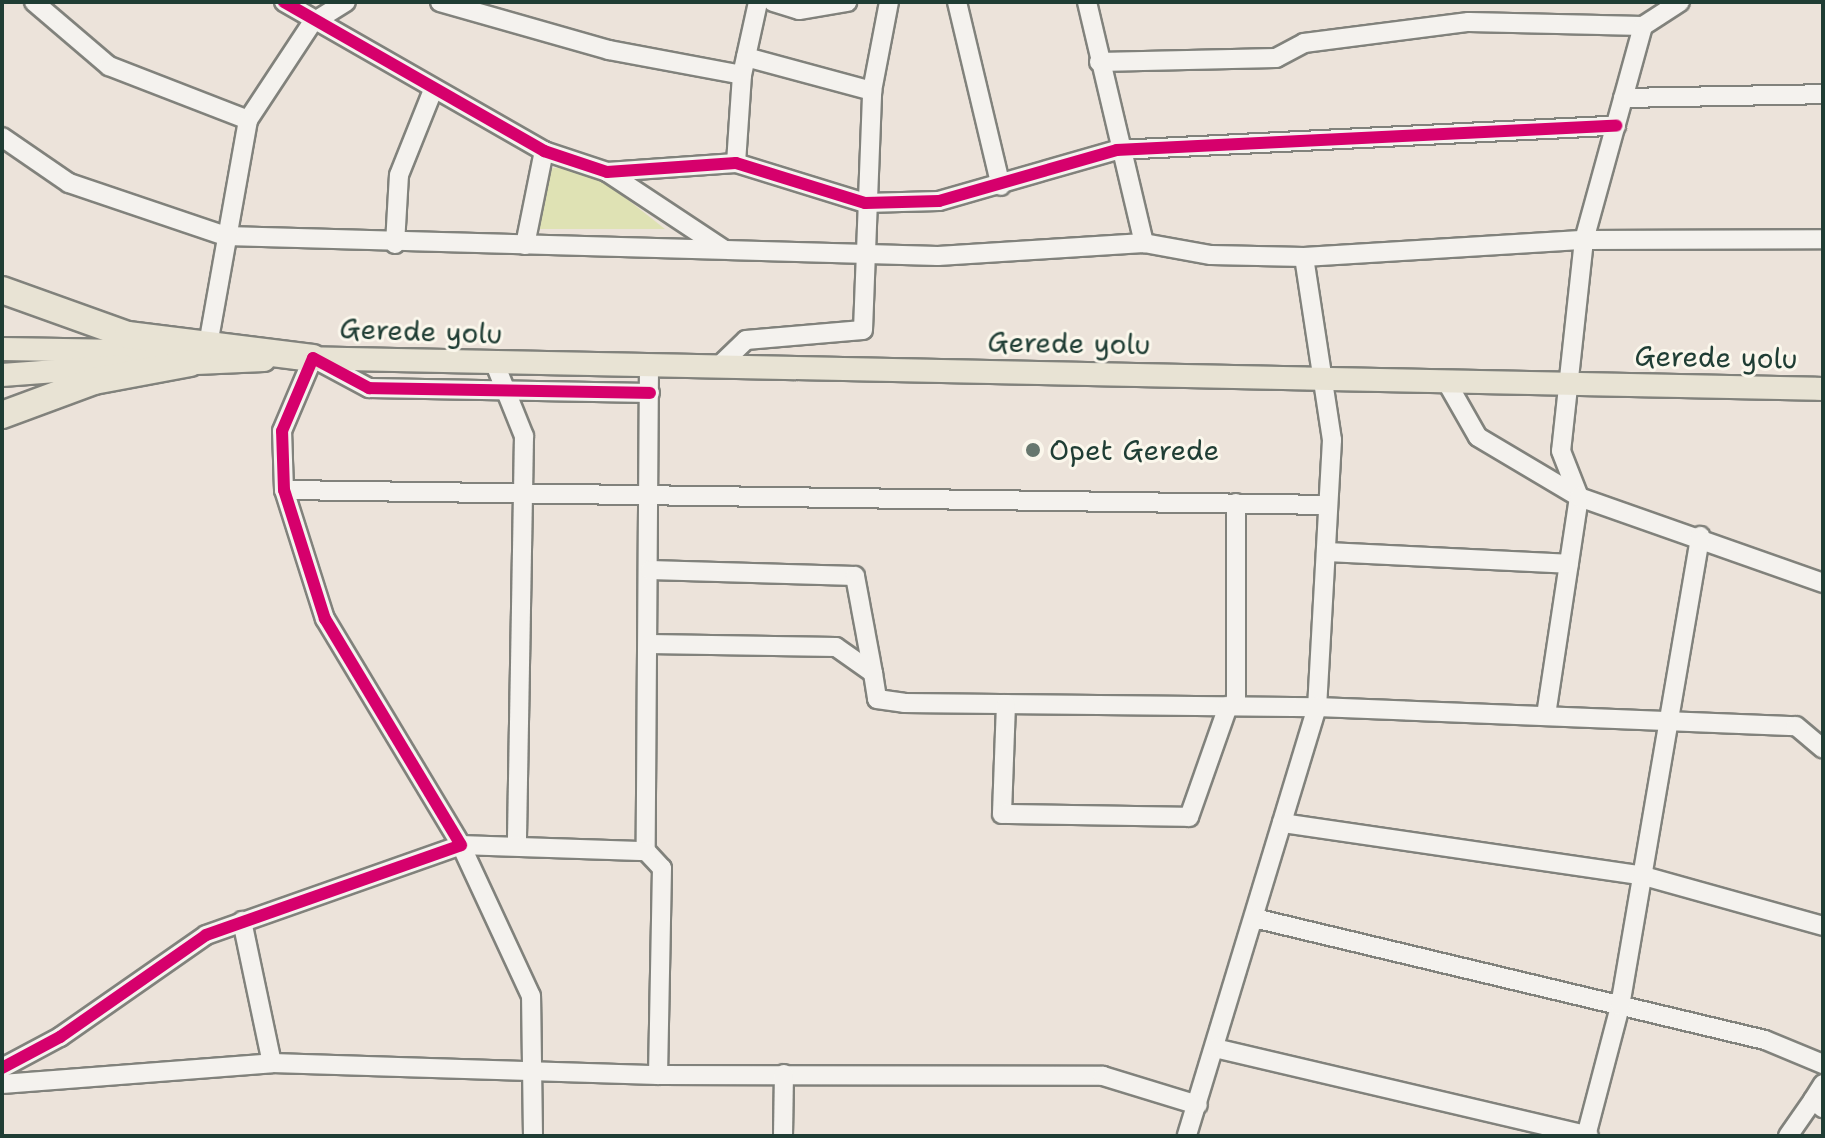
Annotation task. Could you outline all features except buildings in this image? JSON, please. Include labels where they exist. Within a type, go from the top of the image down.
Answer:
[{"type":"highway","points":[[2,290],[128,335],[202,356]]},
{"type":"highway","points":[[2,415],[94,381],[202,356],[313,358]]},
{"type":"main road","points":[[2,349],[202,356]]},
{"type":"main road","points":[[2,375],[202,356]]},
{"type":"main road","name":"Gerede yolu","points":[[313,358],[1823,389]]},
{"type":"street","points":[[34,2],[109,66],[248,120]]},
{"type":"street","points":[[284,2],[312,23],[544,151],[607,172],[722,248]]},
{"type":"street","points":[[202,356],[248,120],[312,23],[346,2]]},
{"type":"street","points":[[440,2],[609,50],[744,66],[872,91]]},
{"type":"street","points":[[736,163],[744,66],[758,2]]},
{"type":"street","points":[[773,2],[799,10],[847,2]]},
{"type":"street","points":[[718,367],[746,340],[863,330],[862,253],[872,91],[889,2]]},
{"type":"street","points":[[957,2],[1001,186]]},
{"type":"street","points":[[1087,2],[1117,150],[1144,243]]},
{"type":"street","points":[[1099,62],[1276,58],[1304,43],[1469,22],[1643,26],[1680,2]]},
{"type":"street","points":[[1546,716],[1579,497],[1561,451],[1565,384],[1584,240],[1643,26]]},
{"type":"street","points":[[395,244],[399,175],[433,90]]},
{"type":"street","points":[[1623,98],[1823,94]]},
{"type":"street","points":[[607,172],[736,163],[865,203],[939,201],[1001,186],[1117,150],[1616,126]]},
{"type":"street","points":[[2,137],[69,183],[226,236],[395,244],[862,253],[1144,243],[1211,255],[1304,257],[1584,240],[1823,239]]},
{"type":"street","points":[[525,245],[544,151]]},
{"type":"street","points":[[1187,1136],[1317,707],[1332,440],[1319,377],[1304,257]]},
{"type":"street","points":[[533,1136],[531,996],[461,845],[325,619],[284,490],[282,431],[313,358],[369,388],[502,394],[650,393]]},
{"type":"street","points":[[495,364],[502,394],[524,436],[517,845]]},
{"type":"street","points":[[646,851],[649,365]]},
{"type":"street","points":[[1446,381],[1478,437],[1579,497],[1700,536],[1823,583]]},
{"type":"street","points":[[284,490],[1328,505]]},
{"type":"street","points":[[1006,704],[1002,814],[1189,817],[1232,706],[1236,503]]},
{"type":"street","points":[[1215,1048],[1587,1136],[1620,1006],[1673,722],[1700,536]]},
{"type":"street","points":[[1326,552],[1569,564]]},
{"type":"street","points":[[650,570],[855,576],[877,699],[1006,704],[1317,707],[1796,726],[1823,749]]},
{"type":"street","points":[[649,644],[836,647],[873,673]]},
{"type":"street","points":[[1282,823],[1644,876],[1823,926]]},
{"type":"street","points":[[2,1068],[60,1037],[206,935],[461,845],[517,845],[646,851],[662,868],[658,1075]]},
{"type":"street","points":[[1254,918],[1765,1040],[1823,1064]]},
{"type":"street","points":[[242,921],[272,1063]]},
{"type":"street","points":[[2,1084],[272,1063],[658,1075],[1103,1076],[1198,1105]]},
{"type":"street","points":[[783,1136],[784,1074]]},
{"type":"street","points":[[1788,1136],[1820,1098]]},
{"type":"green space","points":[[566,167],[599,177],[665,229],[537,229],[552,168]]},
{"type":"cycle path","points":[[284,2],[544,151],[607,172],[736,163],[865,203],[939,201],[1117,150],[1616,126]]},
{"type":"cycle path","points":[[2,1068],[60,1037],[206,935],[461,845],[325,619],[284,490],[282,431],[313,358],[369,388],[650,393]]},
{"type":"place","name":"Opet Gerede","points":[[1033,450]]}]
